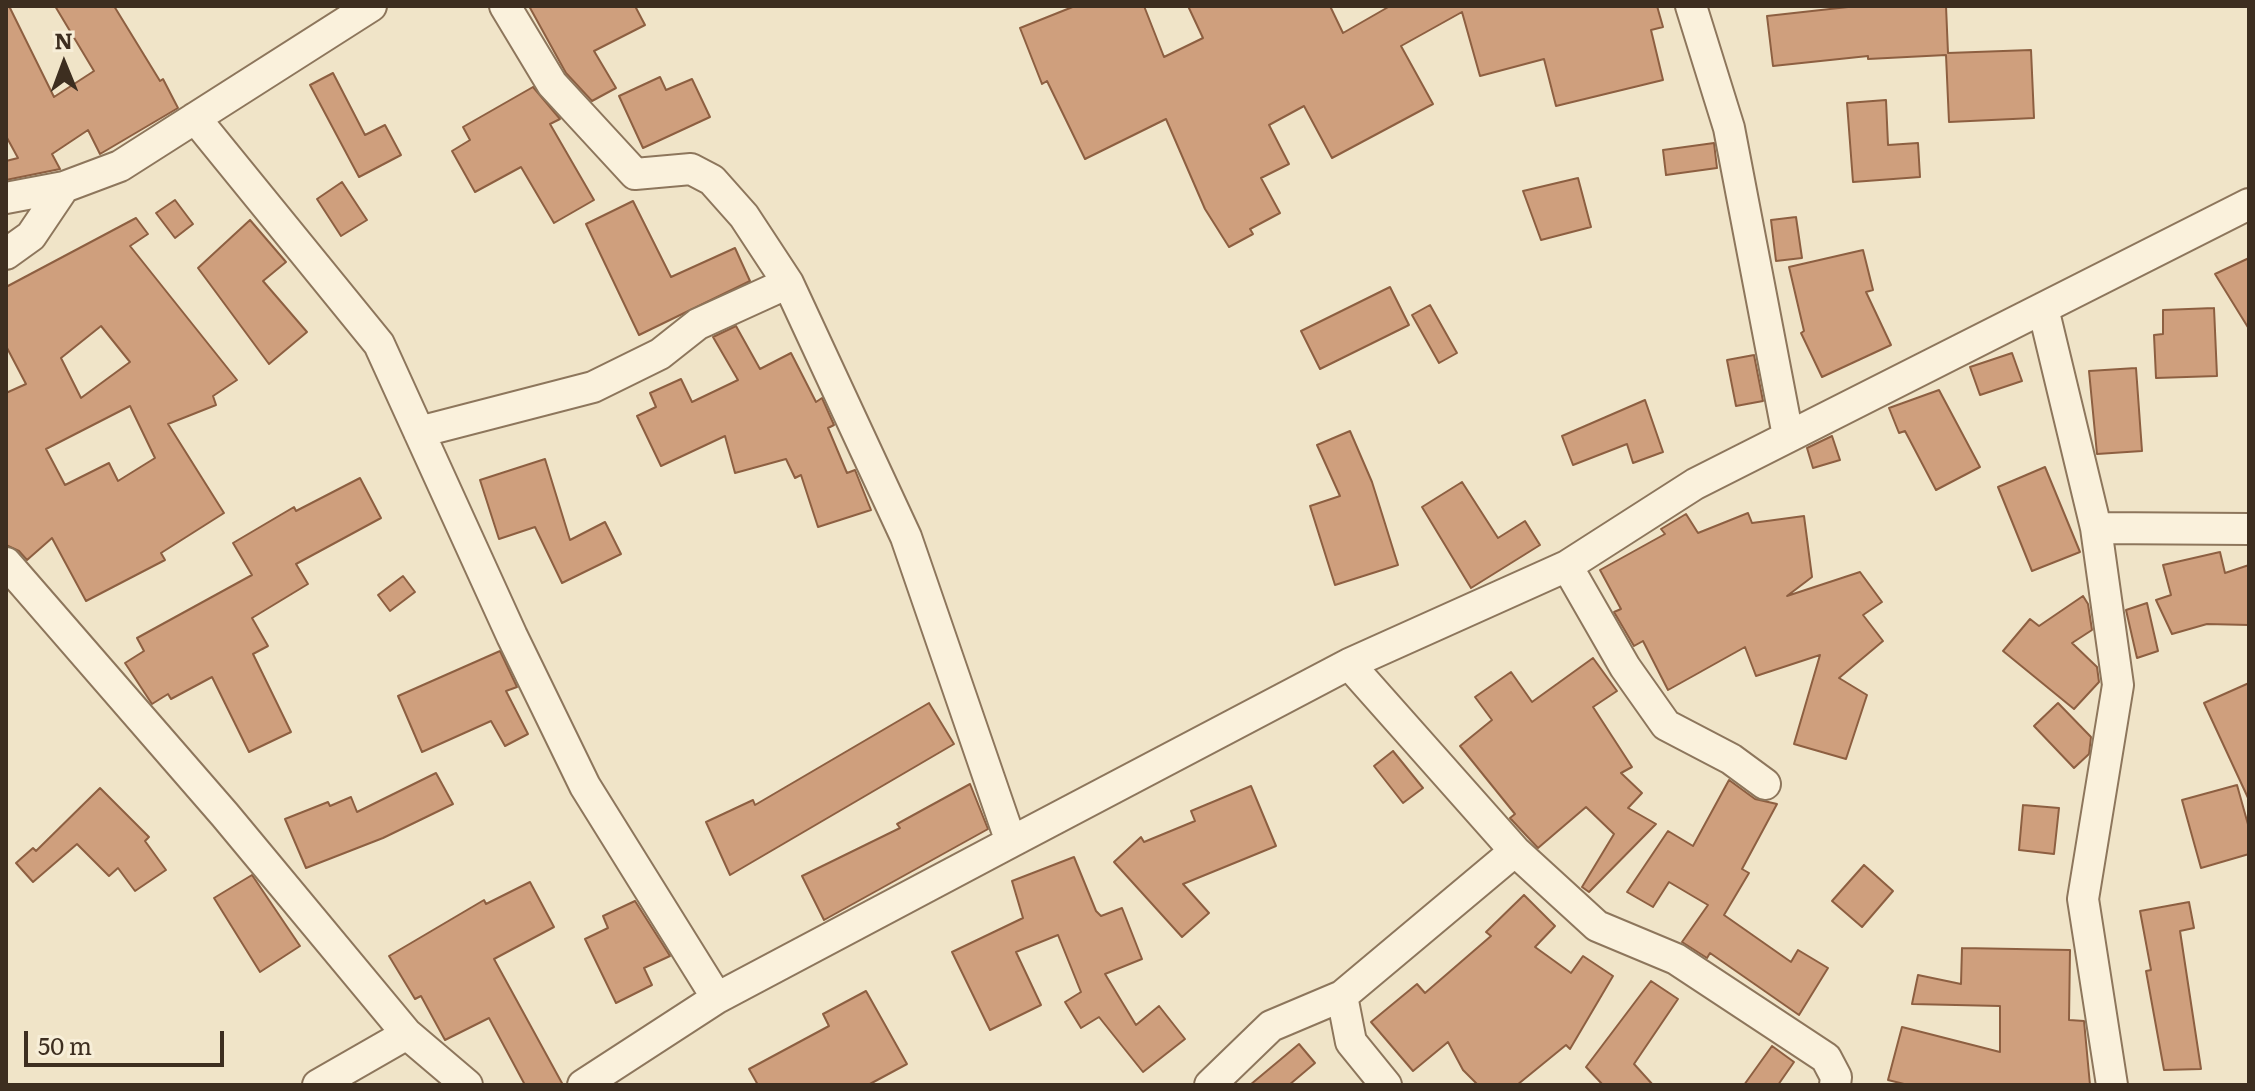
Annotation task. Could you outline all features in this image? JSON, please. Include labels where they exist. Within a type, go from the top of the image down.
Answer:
[{"type":"street","points":[[6,198],[64,187],[120,166],[371,6]]},
{"type":"street","points":[[505,6],[552,84],[635,174],[691,169],[712,180],[744,216],[788,283],[906,537],[1011,842]]},
{"type":"street","points":[[1691,6],[1729,128],[1788,436]]},
{"type":"street","points":[[195,118],[379,344],[585,786],[717,998]]},
{"type":"street","points":[[6,254],[31,236],[64,187]]},
{"type":"street","points":[[583,1085],[717,998],[1011,842],[1349,664],[1567,566],[1695,484],[2249,204]]},
{"type":"street","points":[[419,432],[593,387],[660,354],[698,324],[788,283]]},
{"type":"street","points":[[2043,308],[2096,528],[2118,685],[2083,899],[2112,1085]]},
{"type":"street","points":[[2096,528],[2249,529]]},
{"type":"street","points":[[6,563],[234,826],[407,1034],[467,1085]]},
{"type":"street","points":[[1567,566],[1625,667],[1666,725],[1731,759],[1765,784]]},
{"type":"street","points":[[1349,664],[1515,851],[1597,926],[1676,959],[1826,1058],[1836,1077],[1835,1085]]},
{"type":"street","points":[[1210,1085],[1271,1026],[1342,996],[1515,851]]},
{"type":"street","points":[[1342,996],[1351,1042],[1386,1085]]},
{"type":"street","points":[[318,1085],[407,1034]]},
{"type":"building","points":[[6,6],[9,6],[54,97],[94,71],[55,6],[114,6],[160,81],[163,79],[178,108],[100,154],[88,130],[52,154],[60,169],[6,180],[6,161],[18,158],[6,136]]},
{"type":"building","points":[[529,6],[635,6],[645,25],[594,51],[616,88],[592,101],[566,73]]},
{"type":"building","points":[[1075,6],[1144,6],[1164,57],[1203,38],[1188,6],[1330,6],[1343,33],[1390,6],[1657,6],[1663,27],[1651,30],[1663,80],[1556,106],[1544,59],[1480,76],[1462,12],[1401,46],[1433,104],[1332,158],[1304,106],[1269,125],[1289,164],[1261,178],[1280,213],[1250,229],[1253,234],[1229,247],[1205,209],[1166,119],[1085,159],[1047,81],[1042,84],[1020,28]]},
{"type":"building","points":[[1857,6],[1946,6],[1948,53],[2031,50],[2034,118],[1949,122],[1946,55],[1868,59],[1868,56],[1773,66],[1767,16]]},
{"type":"building","points":[[333,73],[365,135],[385,125],[401,155],[359,177],[310,85]]},
{"type":"building","points":[[660,77],[666,90],[692,79],[710,117],[643,148],[619,96]]},
{"type":"building","points":[[533,87],[560,119],[550,124],[594,200],[554,223],[521,167],[475,192],[452,151],[470,140],[463,127]]},
{"type":"building","points":[[1886,100],[1888,145],[1918,143],[1920,177],[1853,182],[1847,103]]},
{"type":"building","points":[[1714,143],[1717,168],[1666,175],[1663,150]]},
{"type":"building","points":[[1578,178],[1591,227],[1541,240],[1523,191]]},
{"type":"building","points":[[342,182],[367,220],[341,236],[317,199]]},
{"type":"building","points":[[175,200],[193,224],[175,238],[156,213]]},
{"type":"building","points":[[633,201],[671,277],[735,248],[750,281],[639,335],[586,224]]},
{"type":"building","points":[[1796,217],[1802,258],[1776,261],[1771,220]]},
{"type":"building","points":[[136,218],[148,234],[130,246],[237,380],[213,396],[216,405],[168,424],[224,513],[161,553],[165,560],[86,601],[52,538],[27,560],[19,551],[6,545],[6,393],[26,384],[6,346],[6,287]],"holes":[[[101,326],[130,362],[81,398],[61,358]],[[130,406],[155,458],[118,481],[109,463],[65,485],[46,449]]]},
{"type":"building","points":[[250,220],[286,262],[263,281],[307,332],[269,364],[198,268]]},
{"type":"building","points":[[1863,250],[1873,290],[1866,292],[1891,345],[1822,377],[1801,333],[1804,331],[1789,267]]},
{"type":"building","points":[[2249,258],[2249,329],[2215,274]]},
{"type":"building","points":[[1390,287],[1409,325],[1320,369],[1301,331]]},
{"type":"building","points":[[1430,305],[1457,353],[1439,363],[1412,315]]},
{"type":"building","points":[[2214,308],[2217,376],[2156,378],[2154,335],[2163,334],[2163,310]]},
{"type":"building","points":[[736,326],[760,369],[791,353],[816,402],[822,398],[834,425],[828,428],[847,473],[855,470],[871,510],[818,527],[801,475],[795,478],[786,459],[735,473],[725,436],[661,466],[637,416],[656,407],[650,393],[681,379],[692,402],[738,380],[713,337]]},
{"type":"building","points":[[2012,353],[2022,381],[1980,395],[1970,367]]},
{"type":"building","points":[[1754,355],[1763,401],[1736,406],[1727,360]]},
{"type":"building","points":[[2136,368],[2142,451],[2097,454],[2089,371]]},
{"type":"building","points":[[1939,390],[1980,467],[1936,490],[1905,431],[1899,433],[1889,408]]},
{"type":"building","points":[[1645,400],[1663,452],[1633,463],[1627,444],[1573,465],[1562,436]]},
{"type":"building","points":[[1350,431],[1372,482],[1398,565],[1335,585],[1310,506],[1340,496],[1317,445]]},
{"type":"building","points":[[1832,436],[1840,460],[1813,468],[1807,448]]},
{"type":"building","points":[[545,459],[570,540],[605,522],[621,554],[562,583],[535,527],[499,539],[480,480]]},
{"type":"building","points":[[2045,467],[2080,552],[2032,571],[1998,487]]},
{"type":"building","points":[[360,478],[381,518],[296,564],[308,584],[252,618],[268,646],[253,654],[291,732],[249,752],[212,677],[171,699],[168,694],[152,704],[125,663],[144,651],[137,638],[252,575],[233,543],[294,507],[296,511]]},
{"type":"building","points":[[1462,482],[1498,538],[1525,521],[1540,545],[1471,588],[1422,507]]},
{"type":"building","points":[[1748,513],[1752,523],[1804,516],[1812,577],[1787,596],[1860,572],[1882,602],[1863,615],[1883,641],[1839,678],[1867,695],[1846,759],[1794,744],[1820,655],[1756,676],[1745,647],[1668,690],[1643,641],[1634,646],[1614,612],[1621,609],[1600,570],[1665,534],[1661,529],[1686,514],[1698,533]]},
{"type":"building","points":[[2220,552],[2225,573],[2249,565],[2249,625],[2207,624],[2172,634],[2156,600],[2171,595],[2163,565]]},
{"type":"building","points":[[403,576],[415,592],[390,611],[378,595]]},
{"type":"building","points":[[2083,596],[2088,604],[2092,630],[2072,643],[2097,667],[2099,682],[2074,709],[2003,651],[2030,619],[2039,626]]},
{"type":"building","points":[[2147,603],[2158,651],[2137,658],[2126,610]]},
{"type":"building","points":[[500,651],[517,687],[506,691],[528,734],[505,746],[491,721],[422,752],[398,696]]},
{"type":"building","points":[[1593,658],[1617,691],[1593,707],[1632,767],[1621,773],[1642,793],[1628,808],[1656,824],[1589,892],[1582,887],[1614,834],[1586,807],[1538,848],[1510,818],[1515,814],[1460,746],[1492,720],[1475,697],[1511,672],[1532,702]]},
{"type":"building","points":[[2249,683],[2249,800],[2204,703]]},
{"type":"building","points":[[929,703],[954,744],[730,875],[706,822],[753,800],[755,805]]},
{"type":"building","points":[[2058,703],[2091,737],[2089,754],[2074,768],[2034,726]]},
{"type":"building","points":[[1393,751],[1423,788],[1403,803],[1374,766]]},
{"type":"building","points":[[436,773],[453,804],[383,838],[306,868],[285,819],[328,802],[330,806],[351,797],[357,812]]},
{"type":"building","points":[[1729,780],[1755,799],[1777,804],[1742,869],[1749,873],[1724,915],[1791,962],[1798,950],[1828,968],[1799,1015],[1710,953],[1707,958],[1682,942],[1708,905],[1669,882],[1653,907],[1627,892],[1668,831],[1693,846]]},
{"type":"building","points":[[970,784],[988,829],[824,920],[802,876],[900,828],[897,824]]},
{"type":"building","points":[[2237,785],[2249,828],[2249,854],[2201,868],[2182,800]]},
{"type":"building","points":[[1251,786],[1276,846],[1183,884],[1209,913],[1182,937],[1114,862],[1141,837],[1144,842],[1195,821],[1191,811]]},
{"type":"building","points":[[100,788],[149,837],[145,841],[166,870],[135,891],[118,868],[109,876],[77,844],[33,882],[16,863],[33,848],[36,851]]},
{"type":"building","points":[[2023,805],[2059,808],[2054,854],[2019,850]]},
{"type":"building","points":[[1074,857],[1096,911],[1101,916],[1122,908],[1142,959],[1105,974],[1136,1025],[1159,1006],[1185,1039],[1143,1072],[1099,1017],[1081,1028],[1065,1002],[1081,992],[1058,935],[1016,952],[1041,1005],[990,1030],[952,952],[1023,918],[1012,881]]},
{"type":"building","points":[[1864,865],[1893,891],[1862,927],[1832,901]]},
{"type":"building","points":[[252,875],[300,946],[260,972],[214,898]]},
{"type":"building","points":[[530,882],[554,927],[494,959],[563,1085],[525,1085],[489,1018],[445,1040],[421,996],[415,999],[389,956],[484,900],[486,904]]},
{"type":"building","points":[[1524,895],[1555,926],[1535,947],[1571,973],[1583,956],[1613,976],[1570,1049],[1566,1045],[1517,1085],[1478,1085],[1463,1070],[1448,1042],[1413,1071],[1371,1022],[1417,984],[1425,993],[1491,936],[1486,932]]},
{"type":"building","points":[[635,901],[670,956],[644,968],[652,985],[616,1003],[585,939],[608,928],[603,916]]},
{"type":"building","points":[[2189,902],[2194,928],[2180,931],[2201,1069],[2164,1070],[2146,971],[2151,970],[2140,911]]},
{"type":"building","points":[[1962,948],[2070,950],[2069,1020],[2084,1021],[2090,1085],[1908,1085],[1888,1080],[1902,1027],[2000,1052],[2000,1006],[1912,1004],[1918,975],[1961,984]]},
{"type":"building","points":[[1651,981],[1678,999],[1634,1064],[1653,1085],[1603,1085],[1586,1067]]},
{"type":"building","points":[[866,991],[907,1064],[868,1085],[758,1085],[749,1069],[829,1026],[823,1014]]},
{"type":"building","points":[[1299,1044],[1315,1063],[1289,1085],[1250,1085]]},
{"type":"building","points":[[1772,1046],[1794,1062],[1778,1085],[1744,1085]]}]
